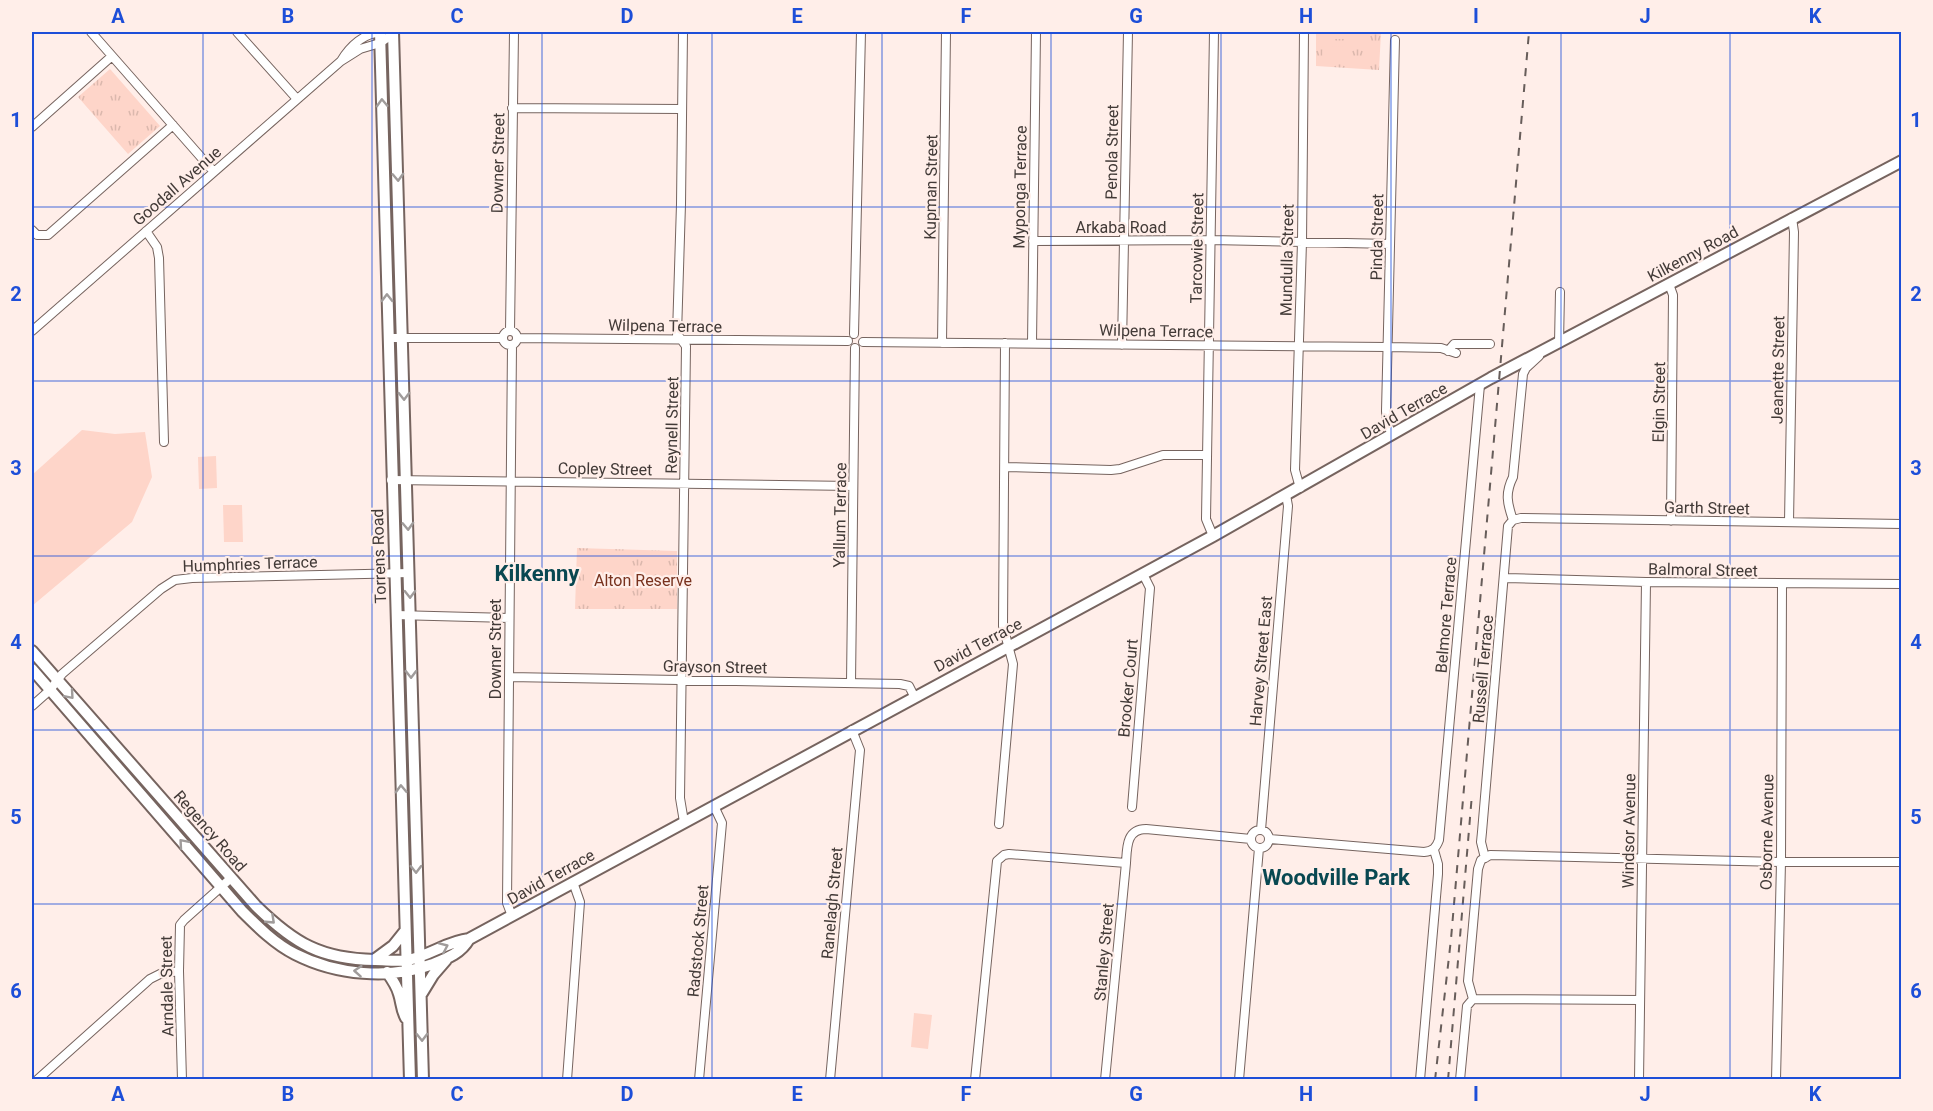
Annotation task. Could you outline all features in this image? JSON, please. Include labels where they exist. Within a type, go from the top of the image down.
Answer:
[{"type":"main road","name":"Torrens Road","points":[[393,33],[423,1080]]},
{"type":"main road","name":"Torrens Road","points":[[380,36],[410,1080]]},
{"type":"main road","name":"Kilkenny Road","points":[[1499,374],[1902,161]]},
{"type":"main road","name":"David Terrace","points":[[407,966],[418,957],[458,940],[470,939],[914,696],[1213,536],[1499,374]]},
{"type":"main road","name":"Regency Road","points":[[32,651],[231,878],[284,932],[326,954],[354,960],[375,960],[407,966]]},
{"type":"main road","name":"Regency Road","points":[[32,669],[221,887],[264,933],[293,953],[329,967],[361,972],[387,972],[407,966]]},
{"type":"main road","points":[[399,725],[412,725]]},
{"type":"main road","points":[[375,960],[393,946],[405,931]]},
{"type":"main road","name":"David Terrace","points":[[407,966],[420,969],[446,959],[464,948],[470,939]]},
{"type":"main road","points":[[421,994],[446,959]]},
{"type":"main road","points":[[387,972],[395,983],[400,996],[401,1010],[408,1021]]},
{"type":"street","points":[[91,32],[214,172]]},
{"type":"street","points":[[237,32],[297,99]]},
{"type":"street","name":"Downer Street","points":[[510,331],[514,32]]},
{"type":"street","name":"Reynell Street","points":[[683,32],[677,334],[686,346],[680,798],[684,822]]},
{"type":"street","points":[[854,334],[861,32]]},
{"type":"street","name":"Kupman Street","points":[[942,343],[946,32]]},
{"type":"street","name":"Myponga Terrace","points":[[1032,343],[1036,32]]},
{"type":"street","name":"Penola Street","points":[[1122,345],[1128,32]]},
{"type":"street","name":"Tarcowie Street","points":[[1213,536],[1206,519],[1214,32]]},
{"type":"street","name":"Mundulla Street","points":[[1300,488],[1295,470],[1302,242],[1304,32]]},
{"type":"street","name":"Goodall Avenue","points":[[32,332],[341,61],[380,36],[393,33]]},
{"type":"street","name":"Pinda Street","points":[[1392,434],[1387,424],[1395,40]]},
{"type":"street","points":[[32,127],[112,56]]},
{"type":"street","points":[[513,108],[682,109]]},
{"type":"street","points":[[32,230],[36,236],[48,235],[172,125]]},
{"type":"street","name":"Jeanette Street","points":[[1789,522],[1794,232],[1792,218]]},
{"type":"street","points":[[146,231],[157,247],[159,258],[164,442]]},
{"type":"street","name":"Arkaba Road","points":[[1033,241],[1211,240],[1390,244]]},
{"type":"street","name":"Elgin Street","points":[[1669,284],[1673,295],[1671,521]]},
{"type":"street","points":[[1558,343],[1560,292]]},
{"type":"street","points":[[510,331],[515,333],[517,338],[516,343],[512,345],[505,344],[502,338],[504,333],[510,331]]},
{"type":"street","points":[[854,334],[861,336],[863,342],[860,347],[855,348],[849,345],[850,336],[854,334]]},
{"type":"street","points":[[388,338],[502,338]]},
{"type":"street","name":"Wilpena Terrace","points":[[517,338],[848,341]]},
{"type":"street","name":"Wilpena Terrace","points":[[863,342],[1388,347],[1441,348],[1452,352],[1454,344],[1490,344]]},
{"type":"street","points":[[999,824],[1013,664],[1003,626],[1005,343]]},
{"type":"street","name":"Downer Street","points":[[512,345],[507,903],[512,916]]},
{"type":"street","name":"Yallum Terrace","points":[[851,683],[855,348]]},
{"type":"street","name":"Russell Terrace","points":[[1460,1080],[1467,1006],[1475,998],[1468,981],[1478,869],[1481,860],[1485,858],[1481,843],[1508,526],[1513,520],[1507,499],[1508,487],[1513,477],[1523,374],[1526,368],[1545,350]]},
{"type":"street","name":"Belmore Terrace","points":[[1420,1080],[1438,874],[1435,848],[1439,840],[1480,385]]},
{"type":"street","points":[[1005,467],[1111,470],[1163,455],[1207,455]]},
{"type":"street","name":"Copley Street","points":[[391,480],[853,486]]},
{"type":"street","name":"Harvey Street East","points":[[1261,830],[1288,506],[1286,495]]},
{"type":"street","name":"Garth Street","points":[[1513,520],[1521,518],[1902,524]]},
{"type":"street","name":"Humphries Terrace","points":[[32,706],[50,690],[57,679],[161,589],[175,580],[409,573]]},
{"type":"street","name":"Brooker Court","points":[[1132,807],[1150,588],[1143,574]]},
{"type":"street","name":"Balmoral Street","points":[[1505,578],[1902,585]]},
{"type":"street","name":"Windsor Avenue","points":[[1639,1080],[1646,582]]},
{"type":"street","name":"Osborne Avenue","points":[[1776,1080],[1781,862],[1782,584]]},
{"type":"street","points":[[396,615],[509,618]]},
{"type":"street","name":"Grayson Street","points":[[509,677],[905,685],[909,686],[914,696]]},
{"type":"street","name":"Ranelagh Street","points":[[830,1080],[860,750],[852,730]]},
{"type":"street","name":"Radstock Street","points":[[699,1080],[722,823],[714,806]]},
{"type":"street","name":"Stanley Street","points":[[1105,1080],[1128,839],[1136,830],[1146,829],[1251,839]]},
{"type":"street","points":[[1261,830],[1267,833],[1269,839],[1267,845],[1259,848],[1255,847],[1251,839],[1254,832],[1261,830]]},
{"type":"street","points":[[1269,839],[1424,852],[1435,848]]},
{"type":"street","points":[[1239,1080],[1259,848]]},
{"type":"street","points":[[975,1080],[996,866],[1000,858],[1009,854],[1126,863]]},
{"type":"street","points":[[1485,858],[1492,855],[1781,862],[1902,862]]},
{"type":"street","name":"Arndale Street","points":[[182,1080],[180,925],[231,878]]},
{"type":"street","points":[[567,1080],[580,902],[573,882]]},
{"type":"street","points":[[37,1080],[150,979],[160,974],[179,971]]},
{"type":"street","points":[[1475,998],[1640,1000]]},
{"type":"green space","points":[[1316,32],[1381,32],[1379,70],[1316,66]]},
{"type":"green space","points":[[1323,32],[1352,32],[1352,39],[1323,39]]},
{"type":"green space","points":[[1323,46],[1352,47],[1352,60],[1322,60]]},
{"type":"green space","points":[[110,69],[160,126],[128,154],[78,97]]},
{"type":"green space","points":[[82,430],[115,434],[145,432],[152,477],[132,522],[32,606],[32,475]]},
{"type":"green space","points":[[216,456],[217,488],[199,489],[198,457]]},
{"type":"green space","points":[[223,505],[242,505],[243,542],[224,542]]},
{"type":"green space","name":"Alton Reserve","points":[[577,548],[677,551],[677,609],[575,609]]},
{"type":"green space","points":[[589,554],[619,554],[618,568],[615,568],[615,586],[619,586],[619,601],[590,601],[589,587],[593,586],[584,586],[584,568],[589,568]]},
{"type":"green space","points":[[914,1013],[932,1015],[928,1049],[911,1047]]},
{"type":"railway","points":[[1435,1080],[1451,939],[1529,32]]},
{"type":"railway","points":[[1448,1080],[1472,794]]},
{"type":"district","name":"Kilkenny","points":[[537,573]]},
{"type":"district","name":"Woodville Park","points":[[1336,877]]}]
